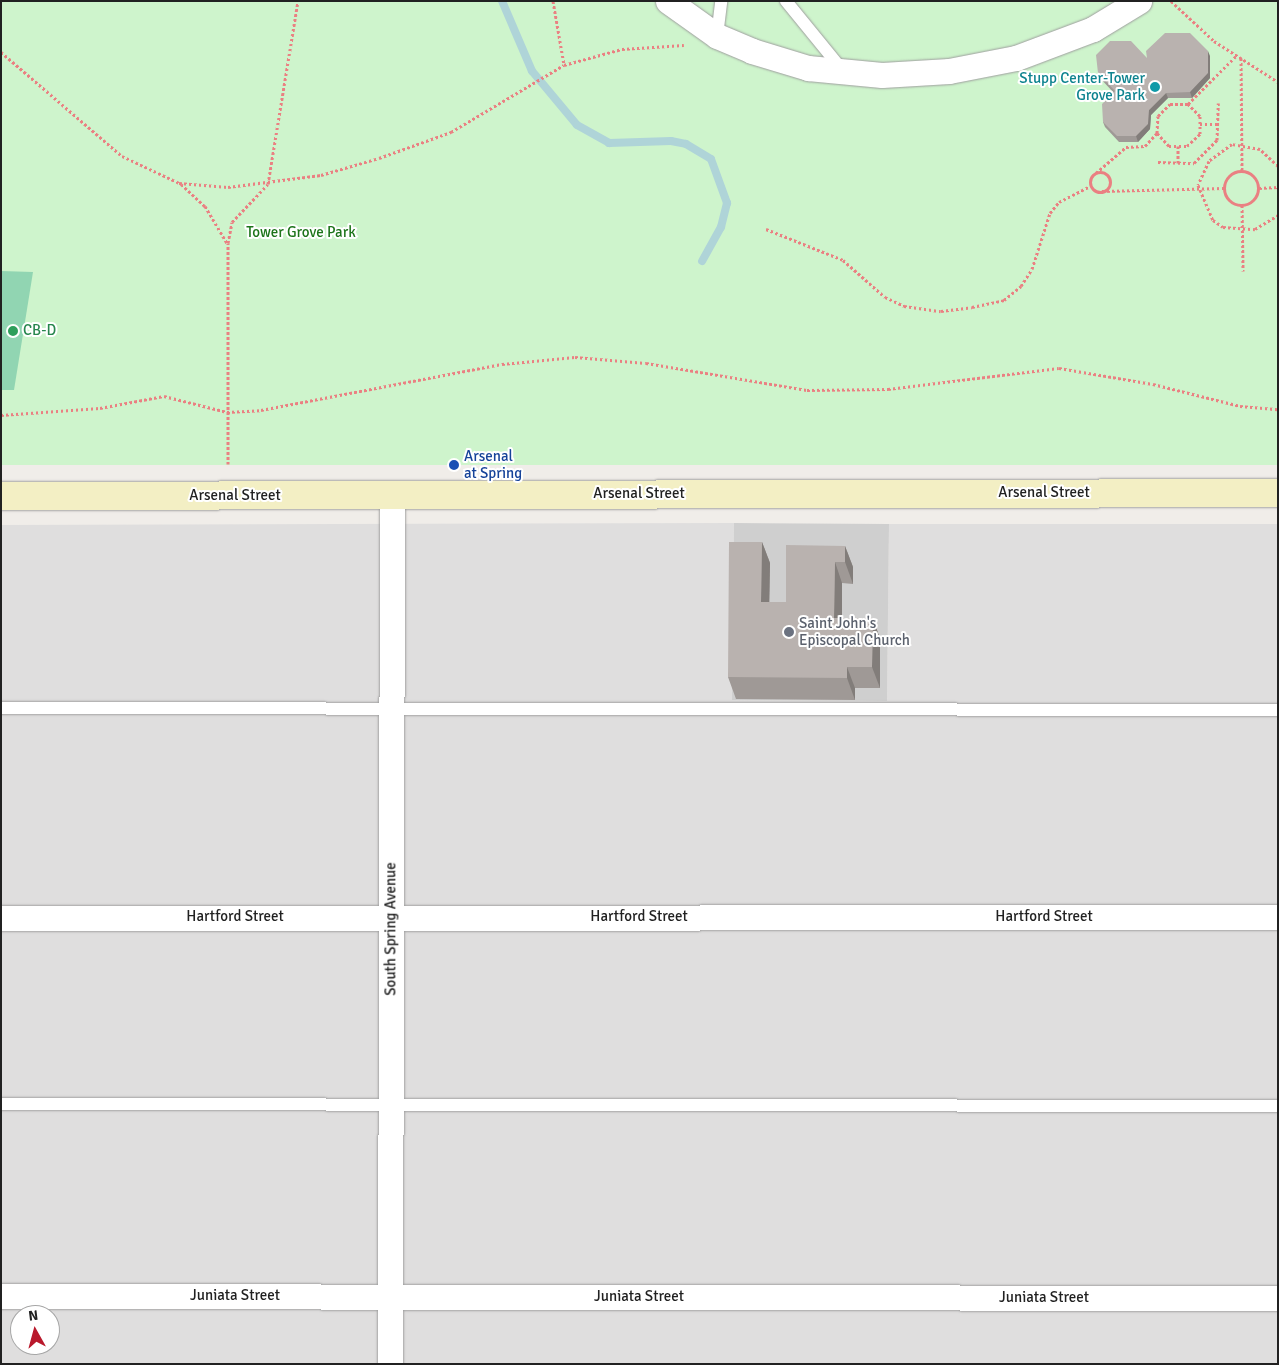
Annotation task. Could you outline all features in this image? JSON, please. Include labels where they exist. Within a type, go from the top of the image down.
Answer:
[{"type":"main road","name":"Arsenal Street","points":[[1,496],[1278,493]]},
{"type":"street","points":[[668,1],[717,36],[808,68],[845,73],[915,75],[1016,58],[1093,29],[1139,1]]},
{"type":"street","name":"South Spring Avenue","points":[[390,1364],[392,495]]},
{"type":"street","name":"Hartford Street","points":[[1,918],[1278,917]]},
{"type":"street","name":"Juniata Street","points":[[1,1296],[1278,1298]]},
{"type":"lane","points":[[717,36],[721,1]]},
{"type":"lane","points":[[786,1],[845,73]]},
{"type":"lane","points":[[1,708],[392,706],[1278,710]]},
{"type":"lane","points":[[1,1104],[1278,1106]]},
{"type":"path","points":[[228,464],[228,243],[232,222],[268,184],[298,1]]},
{"type":"path","points":[[552,1],[564,65]]},
{"type":"path","points":[[1171,1],[1214,41],[1278,82]]},
{"type":"path","points":[[179,183],[268,184],[321,175],[417,146],[486,113],[531,81],[564,65],[622,49],[686,44],[717,36]]},
{"type":"path","points":[[1,52],[122,156],[179,183],[205,206],[228,243]]},
{"type":"path","points":[[766,229],[843,260],[885,297],[904,306],[941,311],[1004,300],[1021,286],[1032,269],[1050,213],[1059,202],[1091,186],[1096,173],[1126,147],[1145,146],[1157,134],[1158,116],[1170,104],[1188,104],[1237,55]]},
{"type":"path","points":[[1241,58],[1242,170]]},
{"type":"path","points":[[1158,162],[1194,163],[1216,140],[1218,103]]},
{"type":"path","points":[[1157,134],[1169,146],[1187,146],[1200,134],[1200,116],[1188,104]]},
{"type":"path","points":[[1200,124],[1217,124]]},
{"type":"path","points":[[1278,166],[1260,148],[1241,144],[1211,158],[1198,189],[1215,223],[1242,229],[1264,225],[1278,215]]},
{"type":"path","points":[[1178,146],[1178,162]]},
{"type":"path","points":[[1242,170],[1253,175],[1259,188],[1254,200],[1242,206],[1229,201],[1224,188],[1231,174],[1242,170]]},
{"type":"path","points":[[1096,173],[1109,179],[1102,192]]},
{"type":"path","points":[[1091,186],[1102,192],[1224,188]]},
{"type":"path","points":[[1259,188],[1278,188]]},
{"type":"path","points":[[1242,206],[1243,271]]},
{"type":"path","points":[[1,415],[100,408],[164,396],[227,412],[307,404],[502,364],[575,357],[646,363],[807,390],[888,388],[1059,368],[1153,384],[1240,406],[1278,409]]},
{"type":"shaded area","points":[[734,523],[732,700],[887,701],[889,524],[1278,524],[1278,1364],[1,1364],[1,525]]},
{"type":"shaded area","points":[[734,523],[889,524],[887,701],[732,700]]},
{"type":"green space","name":"Tower Grove Park","points":[[1,1],[1278,1],[1278,465],[1,465]]},
{"type":"green space","name":"CB-D","points":[[1,271],[33,272],[14,390],[1,390]]},
{"type":"building","name":"Stupp Center-Tower Grove Park","points":[[1165,33],[1190,33],[1208,51],[1208,73],[1190,92],[1166,93],[1149,110],[1148,124],[1136,136],[1117,136],[1103,122],[1102,104],[1115,91],[1098,73],[1096,55],[1110,41],[1131,41],[1147,58],[1146,51]]},
{"type":"building","name":"Saint John's Episcopal Church","points":[[729,542],[762,542],[761,602],[786,602],[786,545],[845,546],[845,562],[835,562],[834,618],[873,618],[872,667],[847,667],[847,678],[728,677]]},
{"type":"waterway","points":[[502,1],[532,71],[577,125],[609,143],[671,141],[686,144],[711,159],[727,203],[721,227],[702,261]]},
{"type":"place","name":"Stupp Center-Tower Grove Park","points":[[1155,87]]},
{"type":"place","name":"CB-D","points":[[13,331]]},
{"type":"place","name":"Arsenal at Spring","points":[[454,465]]},
{"type":"place","name":"Saint John's Episcopal Church","points":[[789,632]]}]
